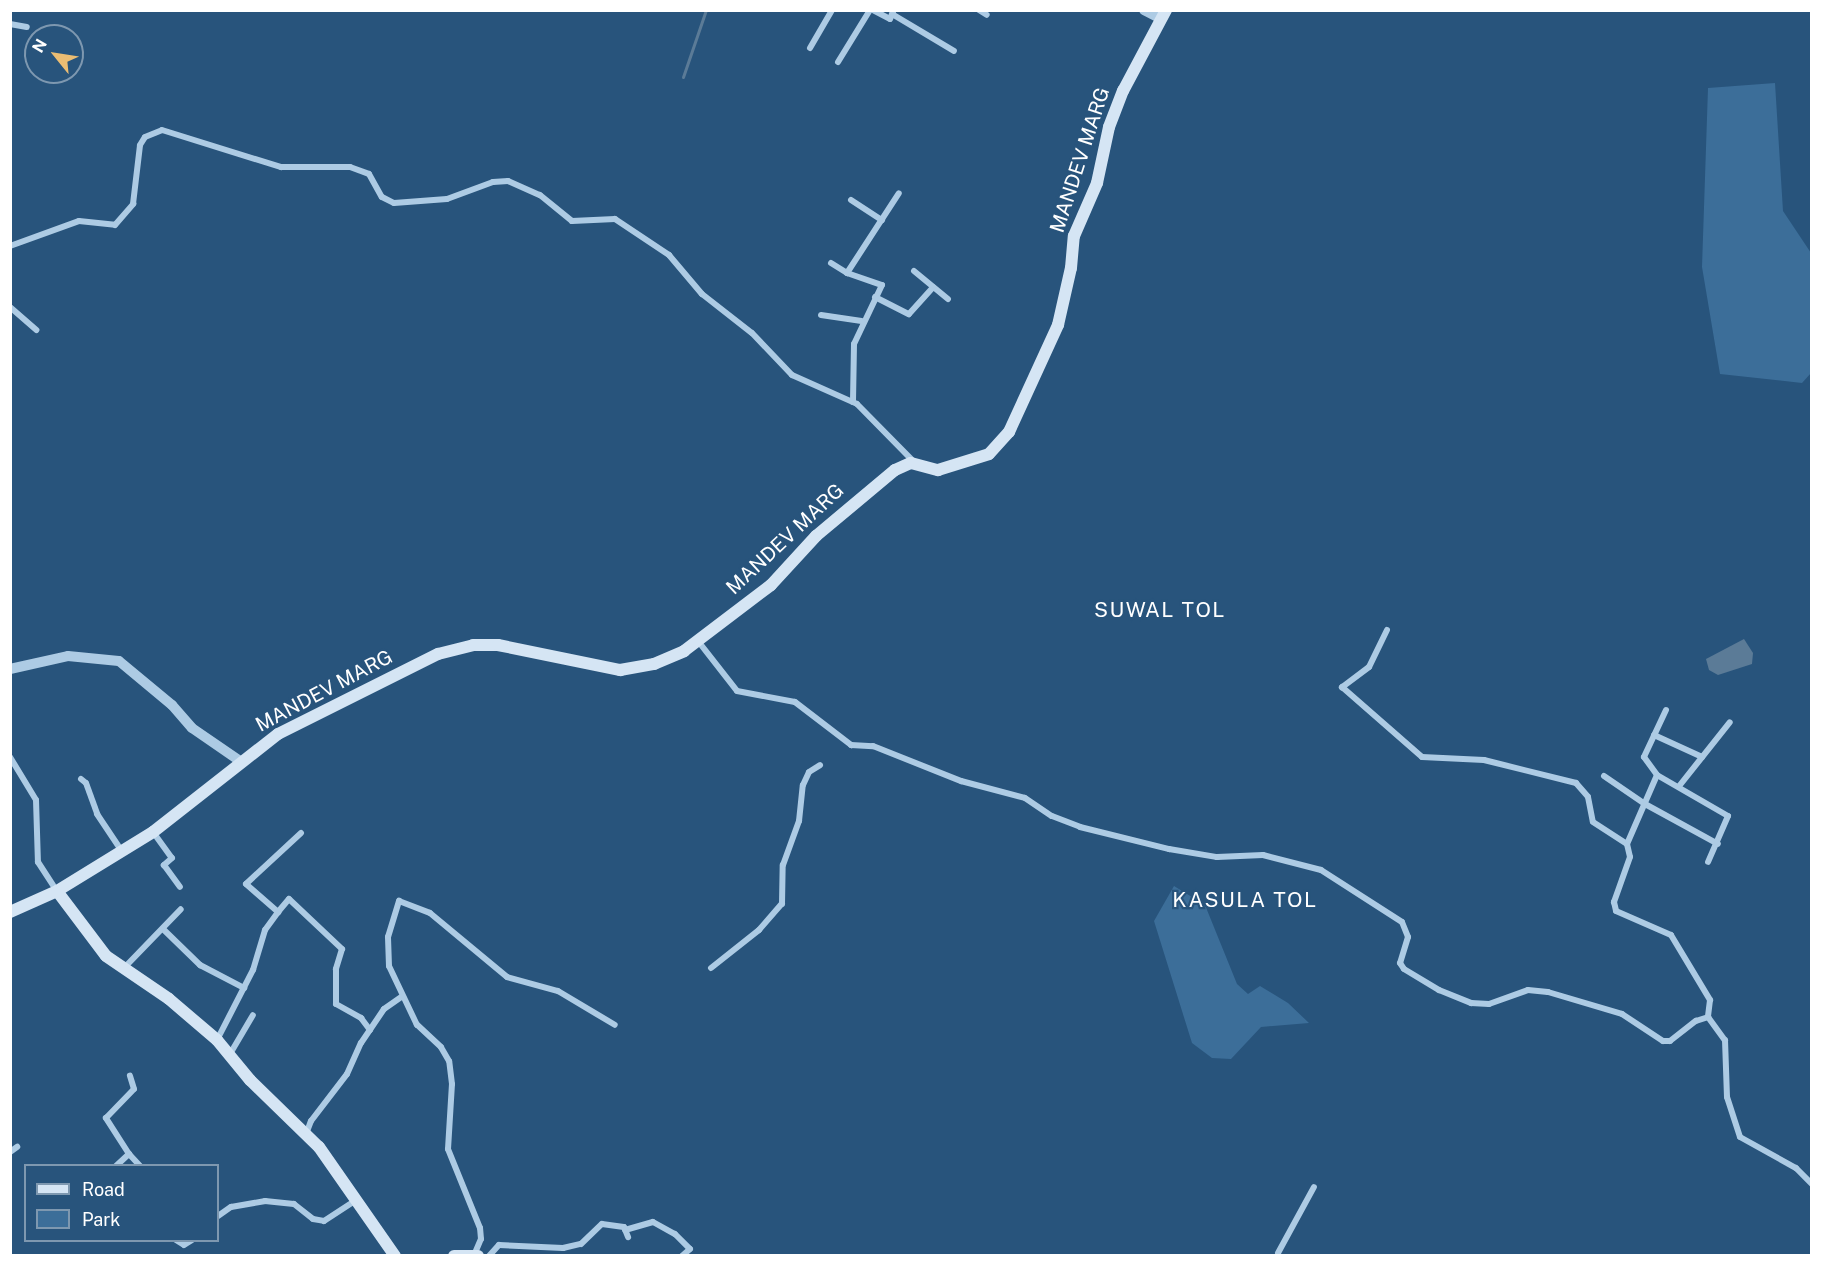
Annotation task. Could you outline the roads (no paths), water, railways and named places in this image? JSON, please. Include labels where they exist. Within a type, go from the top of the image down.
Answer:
[{"type":"main road","name":"MANDEV MARG","points":[[10,912],[57,891],[153,832],[191,806],[240,761],[305,720],[438,654],[459,648],[498,645],[620,670],[654,664],[698,641],[771,585],[816,536],[862,495],[895,470],[911,463],[938,470],[989,453],[1009,432],[1060,318],[1071,268],[1074,236],[1097,183],[1116,107],[1163,14]]},
{"type":"main road","points":[[57,891],[106,956],[169,999],[217,1040],[306,1134],[395,1256]]},
{"type":"main road","points":[[454,1256],[477,1254]]},
{"type":"street","points":[[810,48],[832,10]]},
{"type":"street","points":[[838,62],[871,10],[890,19],[893,12],[954,51]]},
{"type":"street","points":[[979,10],[987,15]]},
{"type":"street","points":[[1144,10],[1163,14]]},
{"type":"street","points":[[10,246],[79,221],[115,225],[133,204],[140,145],[145,137],[162,130],[281,167],[350,167],[369,174],[382,196],[394,203],[447,199],[493,182],[508,181],[540,195],[572,221],[615,219],[669,255],[702,294],[752,333],[792,375],[853,402],[917,466]]},
{"type":"street","points":[[847,273],[899,193]]},
{"type":"street","points":[[851,200],[882,220]]},
{"type":"street","points":[[831,263],[847,273],[882,285],[862,321],[854,344],[853,402]]},
{"type":"street","points":[[914,272],[948,299]]},
{"type":"street","points":[[875,297],[909,314],[933,287]]},
{"type":"street","points":[[10,307],[36,330]]},
{"type":"street","points":[[821,315],[862,321]]},
{"type":"street","points":[[1387,630],[1369,667],[1342,687],[1422,757],[1484,760],[1576,783],[1588,797],[1593,822],[1627,844]]},
{"type":"street","points":[[698,641],[737,691],[795,702],[855,747],[873,746],[961,782],[1025,798],[1052,816],[1080,827],[1169,849],[1217,857],[1263,855],[1321,870],[1402,922],[1408,937],[1400,963],[1404,969],[1439,990],[1471,1003],[1489,1004],[1528,990],[1548,992],[1622,1014],[1663,1041],[1670,1041],[1696,1021],[1708,1017]]},
{"type":"street","points":[[10,669],[69,656],[119,661],[172,705],[192,728],[240,761]]},
{"type":"street","points":[[1666,710],[1644,757],[1657,775],[1680,785],[1728,816],[1718,844],[1708,862]]},
{"type":"street","points":[[1680,785],[1730,722]]},
{"type":"street","points":[[1654,735],[1702,757]]},
{"type":"street","points":[[10,757],[36,801],[38,862],[57,891]]},
{"type":"street","points":[[711,968],[759,930],[782,904],[783,865],[799,821],[803,785],[809,772],[820,765]]},
{"type":"street","points":[[1657,775],[1627,844],[1630,857],[1614,902],[1616,911],[1671,935],[1710,1000],[1708,1017],[1725,1041],[1727,1097],[1740,1137],[1796,1168],[1812,1184]]},
{"type":"street","points":[[1604,776],[1644,804],[1718,844]]},
{"type":"street","points":[[81,779],[86,783],[97,814],[121,850]]},
{"type":"street","points":[[153,832],[172,858],[164,865],[180,887]]},
{"type":"street","points":[[278,912],[246,884],[301,833]]},
{"type":"street","points":[[217,1040],[244,988],[265,930],[290,899],[342,949],[335,976],[336,1004],[361,1018],[370,1030]]},
{"type":"street","points":[[477,1254],[481,1239],[480,1228],[448,1149],[452,1084],[449,1061],[441,1047],[417,1025],[401,997],[389,966],[388,937],[399,901],[430,914],[507,977],[558,991],[615,1025]]},
{"type":"street","points":[[123,969],[182,909]]},
{"type":"street","points":[[163,928],[200,965],[244,988]]},
{"type":"street","points":[[306,1134],[311,1121],[346,1074],[384,1009],[401,997]]},
{"type":"street","points":[[229,1055],[253,1015]]},
{"type":"street","points":[[130,1076],[134,1089],[106,1118],[138,1164]]},
{"type":"street","points":[[10,1152],[17,1148]]},
{"type":"street","points":[[118,1164],[129,1154]]},
{"type":"street","points":[[1278,1253],[1314,1187]]},
{"type":"street","points":[[219,1215],[231,1207],[265,1201],[294,1204],[313,1219],[324,1221],[355,1201]]},
{"type":"street","points":[[489,1256],[499,1245],[563,1248],[581,1244],[602,1224],[625,1230],[654,1222],[675,1234],[690,1249],[682,1256]]},
{"type":"street","points":[[625,1230],[628,1237]]},
{"type":"waterway","points":[[683,77],[706,10]]},
{"type":"district","name":"SUWAL TOL","points":[[1160,610]]},
{"type":"district","name":"KASULA TOL","points":[[1245,900]]}]
